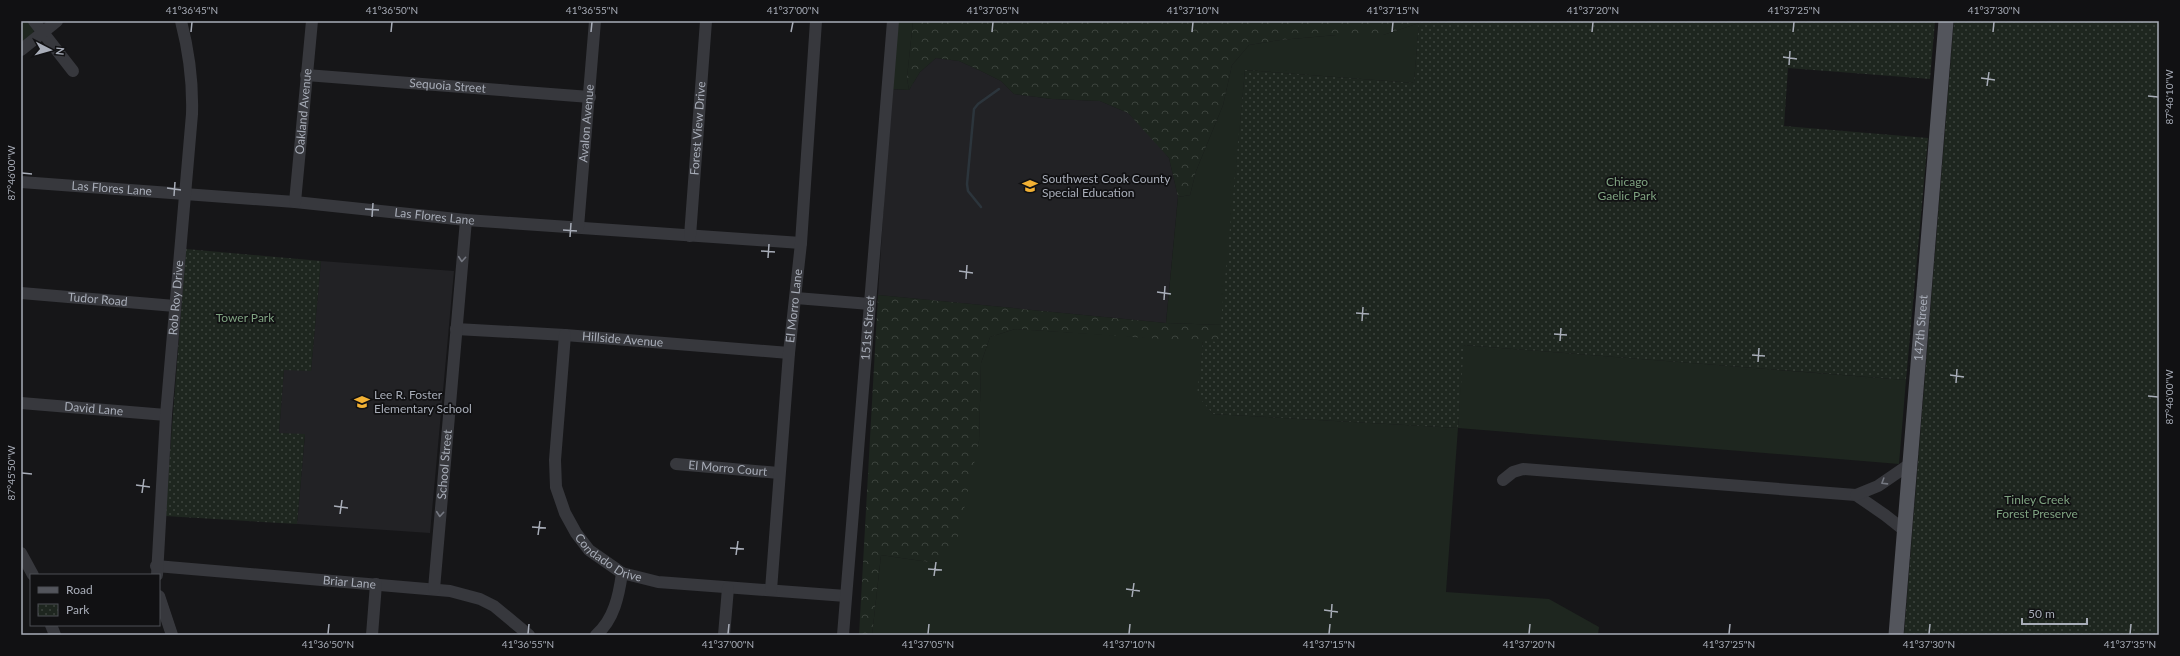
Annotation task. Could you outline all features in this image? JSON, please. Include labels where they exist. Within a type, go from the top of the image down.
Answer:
[{"type":"main road","name":"147th Street","points":[[1896,635],[1946,21]]},
{"type":"street","points":[[34,21],[73,71]]},
{"type":"street","points":[[21,50],[57,21]]},
{"type":"street","name":"Rob Roy Drive","points":[[156,570],[166,415],[186,195],[193,86],[189,50],[181,21]]},
{"type":"street","name":"Oakland Avenue","points":[[295,202],[312,21]]},
{"type":"street","name":"Avalon Avenue","points":[[578,226],[590,97],[595,21]]},
{"type":"street","name":"Forest View Drive","points":[[690,236],[706,21]]},
{"type":"street","name":"El Morro Lane","points":[[771,590],[789,353],[801,243],[816,21]]},
{"type":"street","name":"151st Street","points":[[843,635],[893,21]]},
{"type":"street","name":"Sequoia Street","points":[[306,75],[590,97]]},
{"type":"street","name":"Las Flores Lane","points":[[21,182],[295,202],[466,220],[578,226],[690,236],[801,243]]},
{"type":"street","name":"School Street","points":[[434,589],[466,220]]},
{"type":"street","name":"Tudor Road","points":[[21,293],[175,306]]},
{"type":"street","points":[[796,298],[870,304]]},
{"type":"street","name":"Hillside Avenue","points":[[456,329],[565,334],[789,353]]},
{"type":"street","name":"Condado Drive","points":[[565,334],[555,460],[556,487],[565,513],[576,533],[589,550],[622,573],[658,582],[846,596]]},
{"type":"street","name":"David Lane","points":[[21,403],[166,415]]},
{"type":"street","name":"El Morro Court","points":[[676,464],[779,472]]},
{"type":"street","points":[[1503,480],[1513,472],[1524,469],[1856,495],[1878,486],[1910,464]]},
{"type":"street","points":[[1856,495],[1886,515],[1904,530]]},
{"type":"street","points":[[21,553],[32,574]]},
{"type":"street","name":"Briar Lane","points":[[156,570],[376,584],[450,591],[480,599],[494,606],[529,635]]},
{"type":"street","points":[[596,635],[607,623],[615,605],[622,573]]},
{"type":"street","points":[[372,635],[376,584]]},
{"type":"street","points":[[724,635],[728,588]]},
{"type":"street","points":[[160,599],[172,635]]},
{"type":"shaded area","name":"Southwest Cook County Special Education","points":[[936,58],[959,61],[981,71],[1001,81],[1014,94],[1052,99],[1100,101],[1128,113],[1149,134],[1169,158],[1178,197],[1166,323],[878,295],[891,89],[909,90],[920,72]]},
{"type":"shaded area","name":"Lee R. Foster Elementary School","points":[[321,261],[454,271],[430,533],[297,524],[305,435],[279,433],[284,369],[311,371]]},
{"type":"green space","points":[[21,21],[28,22],[34,30],[33,34],[21,44]]},
{"type":"green space","points":[[898,21],[913,21],[907,78],[909,90],[891,89]]},
{"type":"green space","points":[[913,21],[1419,21],[1419,23],[1383,35],[1336,35],[1280,40],[1249,45],[1232,65],[1223,105],[1196,171],[1190,195],[1178,197],[1169,158],[1128,113],[1100,101],[1052,99],[1014,94],[1001,81],[981,71],[959,61],[936,58],[920,72],[909,90],[907,78]]},
{"type":"green space","name":"Chicago Gaelic Park","points":[[1419,21],[1935,21],[1930,79],[1788,68],[1784,126],[1928,138],[1906,380],[1464,345],[1458,428],[1213,414],[1197,395],[1203,341],[1219,342],[1245,70],[1414,83]]},
{"type":"green space","name":"Tinley Creek Forest Preserve","points":[[1954,21],[2159,21],[2159,635],[1904,635]]},
{"type":"green space","points":[[1419,23],[1414,83],[1245,70],[1222,325],[1166,323],[1178,197],[1190,195],[1196,171],[1223,105],[1232,65],[1249,45],[1280,40],[1336,35],[1383,35]]},
{"type":"green space","name":"Tower Park","points":[[186,249],[321,261],[311,371],[284,370],[279,433],[305,434],[297,524],[165,516]]},
{"type":"green space","points":[[878,295],[1166,323],[1222,325],[1219,343],[1015,329],[990,337],[981,363],[979,441],[956,546],[936,563],[881,555],[872,635],[859,635]]},
{"type":"green space","points":[[1015,329],[1203,341],[1198,395],[1213,414],[1458,428],[1446,592],[1549,599],[1599,627],[1598,635],[872,635],[881,555],[936,563],[979,441],[981,363],[990,337]]},
{"type":"green space","points":[[1463,345],[1906,380],[1899,464],[1458,428]]},
{"type":"waterway","points":[[981,207],[968,191],[967,184],[974,109],[978,104],[999,89]]},
{"type":"place","name":"Southwest Cook County Special Education","points":[[1030,186]]},
{"type":"place","name":"Lee R. Foster Elementary School","points":[[362,402]]}]
